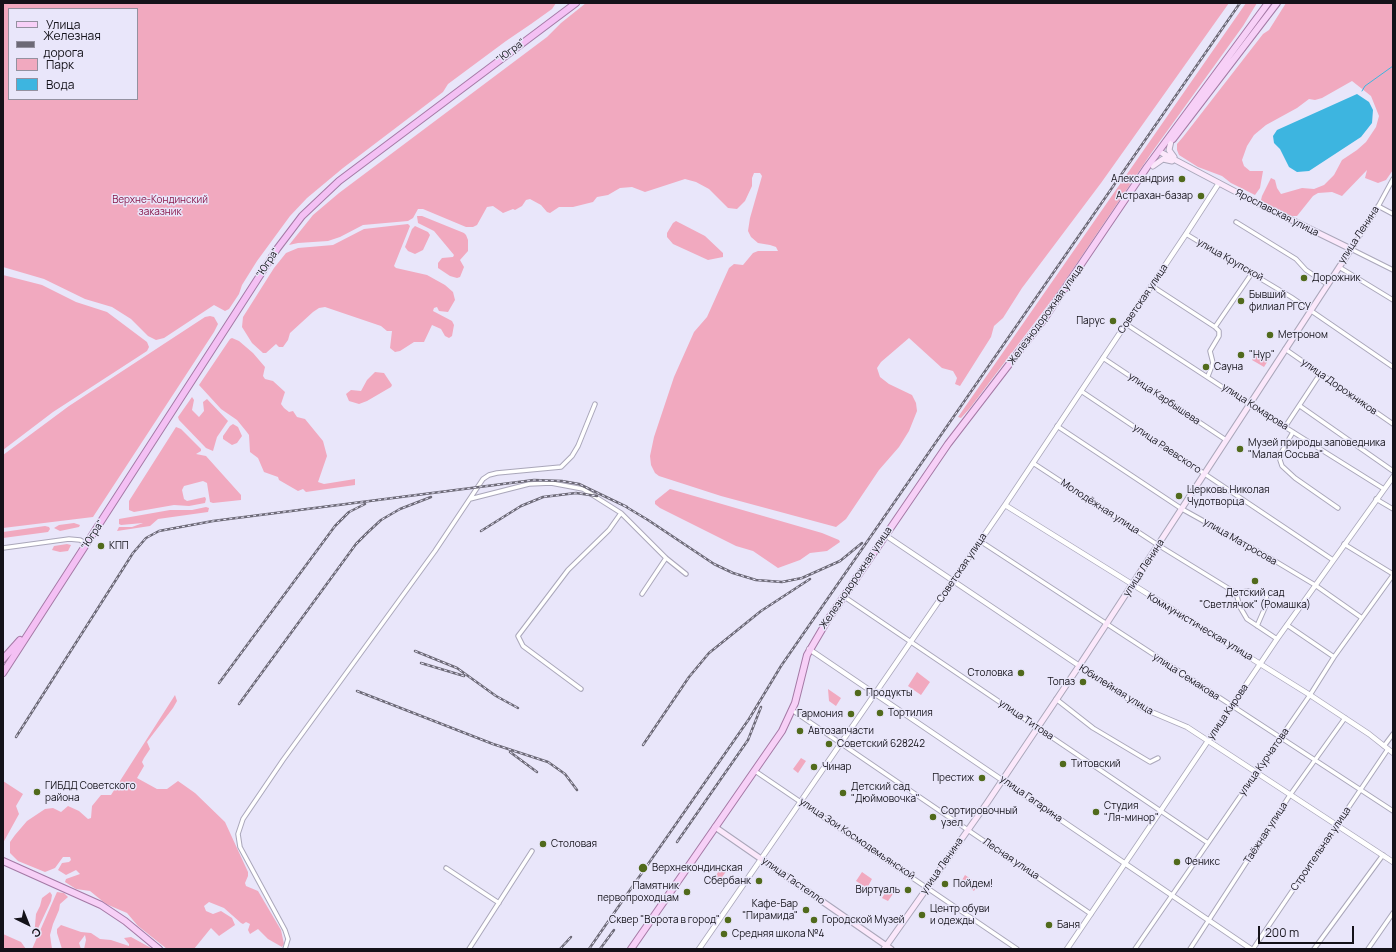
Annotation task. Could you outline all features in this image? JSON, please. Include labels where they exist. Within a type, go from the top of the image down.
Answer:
[{"type":"highway","name":"\"Югра\"","points":[[3,673],[277,249],[302,216],[339,181],[576,3]]},
{"type":"highway","name":"\"Югра\"","points":[[3,660],[19,642],[49,602]]},
{"type":"main road","points":[[1161,152],[1268,3]]},
{"type":"main road","points":[[1161,152],[1277,3]]},
{"type":"main road","points":[[1171,141],[1169,152],[1181,163]]},
{"type":"main road","name":"Ярославская улица","points":[[1161,152],[1219,183],[1351,249]]},
{"type":"main road","name":"Железнодорожная улица","points":[[1111,222],[1153,166],[1161,152]]},
{"type":"main road","name":"Железнодорожная улица","points":[[631,949],[779,736],[792,710],[804,661],[809,649],[843,596],[948,444],[1049,313],[1161,152]]},
{"type":"main road","points":[[1153,166],[1163,159],[1181,163]]},
{"type":"main road","name":"улица Ленина","points":[[887,948],[1079,666],[1182,509],[1248,404],[1351,249]]},
{"type":"main road","name":"улица Гастелло","points":[[715,827],[887,948]]},
{"type":"main road","points":[[3,861],[107,909],[134,928],[159,949]]},
{"type":"street","name":"улица Ленина","points":[[1351,249],[1393,179]]},
{"type":"street","name":"Советская улица","points":[[699,949],[842,744],[1005,505],[1152,286],[1219,183]]},
{"type":"street","points":[[1378,206],[1393,214]]},
{"type":"street","points":[[1236,222],[1296,260],[1306,270],[1327,284]]},
{"type":"street","name":"улица Крупской","points":[[1186,234],[1252,273],[1310,310],[1393,367]]},
{"type":"street","name":"Ярославская улица","points":[[1351,249],[1393,270]]},
{"type":"street","points":[[1339,267],[1393,300]]},
{"type":"street","points":[[1215,327],[1252,273]]},
{"type":"street","points":[[1152,286],[1215,327],[1220,334],[1211,349],[1213,363],[1208,376]]},
{"type":"street","name":"улица Комарова","points":[[1126,324],[1208,376],[1248,404],[1384,489]]},
{"type":"street","name":"улица Дорожников","points":[[1285,349],[1393,424]]},
{"type":"street","name":"улица Карбышева","points":[[1103,358],[1226,440]]},
{"type":"street","points":[[1285,427],[1320,374]]},
{"type":"street","name":"улица Раевского","points":[[1081,391],[1333,560]]},
{"type":"street","points":[[285,949],[288,939],[285,930],[241,852],[238,837],[240,827],[283,760],[435,551],[483,479],[489,475],[556,468],[564,465],[578,446],[595,404]]},
{"type":"street","points":[[1300,406],[1393,471]]},
{"type":"street","name":"улица Матросова","points":[[1057,426],[1182,509],[1314,585],[1362,618]]},
{"type":"street","points":[[1293,432],[1280,453],[1282,466],[1291,476],[1338,508]]},
{"type":"street","name":"Молодёжная улица","points":[[1033,463],[1158,545],[1236,593]]},
{"type":"street","name":"улица Кирова","points":[[1067,949],[1260,663],[1314,585],[1393,477]]},
{"type":"street","points":[[470,499],[518,486],[551,483],[583,488],[621,513],[666,558],[686,574]]},
{"type":"street","points":[[1376,499],[1393,509]]},
{"type":"street","name":"Коммунистическая улица","points":[[1005,505],[1260,663],[1345,718],[1393,753]]},
{"type":"street","points":[[581,689],[523,646],[518,636],[568,570],[609,530],[621,513]]},
{"type":"street","name":"Юбилейная улица","points":[[885,535],[1148,712],[1180,724],[1208,741],[1393,862]]},
{"type":"street","points":[[3,548],[69,539],[80,540],[87,544]]},
{"type":"street","name":"улица Семакова","points":[[980,541],[1393,811]]},
{"type":"street","points":[[1344,544],[1393,575]]},
{"type":"street","points":[[642,594],[666,558]]},
{"type":"street","name":"улица Курчатова","points":[[1135,949],[1310,695],[1334,657],[1393,575]]},
{"type":"street","points":[[1257,626],[1267,602],[1266,596],[1248,591],[1236,593],[1244,615],[1257,626],[1277,639]]},
{"type":"street","name":"улица Титова","points":[[843,596],[1208,843]]},
{"type":"street","points":[[1287,625],[1334,657]]},
{"type":"street","name":"улица Гагарина","points":[[809,649],[1252,949]]},
{"type":"street","points":[[1056,699],[1093,728],[1150,762],[1158,758]]},
{"type":"street","name":"Лесная улица","points":[[792,710],[1091,914]]},
{"type":"street","name":"Таёжная улица","points":[[1190,949],[1290,795],[1345,718]]},
{"type":"street","name":"Строительная улица","points":[[1252,949],[1337,826],[1386,748],[1393,734]]},
{"type":"street","name":"улица Зои Космодемьянской","points":[[755,771],[1017,949]]},
{"type":"street","points":[[470,949],[532,851]]},
{"type":"street","points":[[1314,949],[1382,855]]},
{"type":"street","points":[[446,868],[499,903]]},
{"type":"street","points":[[1368,949],[1393,913]]},
{"type":"green space","name":"Верхне-Кондинский заказник","points":[[3,3],[556,3],[552,9],[448,84],[443,92],[343,168],[307,198],[290,216],[257,261],[229,309],[225,311],[214,305],[164,338],[156,340],[148,336],[131,319],[112,307],[85,299],[44,279],[3,267]]},
{"type":"green space","points":[[586,3],[1229,3],[1101,183],[1022,288],[1003,318],[994,326],[991,337],[960,386],[955,384],[957,378],[953,371],[942,368],[909,338],[881,362],[877,368],[880,377],[889,384],[912,395],[916,403],[917,411],[909,431],[899,447],[879,470],[846,519],[836,527],[721,496],[659,476],[655,473],[651,465],[650,456],[654,437],[674,377],[694,332],[707,317],[729,268],[734,264],[743,265],[753,253],[758,251],[778,251],[776,247],[758,243],[751,237],[748,231],[750,218],[762,176],[760,173],[754,173],[752,178],[752,186],[745,201],[737,209],[728,208],[709,189],[696,182],[685,179],[645,192],[632,187],[620,188],[608,195],[597,197],[593,202],[573,207],[559,207],[550,213],[547,212],[541,205],[530,199],[526,200],[522,206],[515,210],[513,209],[503,213],[493,206],[487,207],[477,225],[473,227],[466,227],[423,209],[418,209],[413,218],[408,221],[363,225],[340,237],[328,241],[289,245],[313,215],[339,193],[547,37],[561,23]]},
{"type":"green space","points":[[1246,3],[1257,3],[1243,26],[1152,152],[1054,297],[970,408],[961,418],[958,417]]},
{"type":"green space","points":[[1286,3],[1393,3],[1393,170],[1386,180],[1378,183],[1365,178],[1367,170],[1342,196],[1332,192],[1318,193],[1313,196],[1297,216],[1291,216],[1266,204],[1261,200],[1262,196],[1271,178],[1275,180],[1277,188],[1281,194],[1302,188],[1314,189],[1324,185],[1334,175],[1342,160],[1366,142],[1376,127],[1379,116],[1371,96],[1352,81],[1322,98],[1315,100],[1309,99],[1297,108],[1266,125],[1254,135],[1247,146],[1242,160],[1244,166],[1250,171],[1263,171],[1260,188],[1255,195],[1231,183],[1222,176],[1198,167],[1179,155],[1177,150],[1177,144],[1263,34],[1269,30]]},
{"type":"green space","points":[[417,216],[422,216],[466,235],[468,240],[468,251],[460,260],[464,267],[460,277],[457,278],[450,276],[438,268],[438,263],[442,258],[453,257],[454,255],[434,231],[418,223]]},
{"type":"green space","points":[[676,221],[705,236],[723,253],[723,257],[708,260],[673,244],[667,237],[667,233]]},
{"type":"green space","points":[[408,224],[410,226],[394,266],[396,268],[427,275],[445,285],[453,292],[455,300],[448,312],[439,311],[437,307],[434,308],[433,311],[452,321],[454,325],[452,336],[449,338],[445,336],[441,329],[432,325],[424,342],[414,342],[400,351],[395,352],[390,348],[392,331],[387,331],[381,326],[325,307],[319,308],[313,312],[290,333],[288,340],[283,347],[279,347],[276,344],[266,353],[263,353],[252,343],[242,327],[243,317],[274,268],[286,253],[298,248],[333,245],[364,229]]},
{"type":"green space","points":[[415,226],[428,232],[430,235],[423,250],[415,254],[408,251],[405,247],[412,229]]},
{"type":"green space","points":[[3,275],[42,285],[76,302],[107,312],[147,342],[149,347],[147,351],[53,412],[3,450]]},
{"type":"green space","points":[[205,317],[214,317],[218,324],[214,332],[93,517],[3,528],[3,455],[69,406]]},
{"type":"green space","points":[[232,338],[239,341],[253,353],[265,367],[263,376],[265,379],[273,381],[285,392],[281,404],[284,408],[289,412],[293,411],[297,417],[305,419],[323,441],[327,456],[318,482],[324,484],[355,479],[355,485],[306,492],[303,489],[298,491],[279,480],[278,477],[264,472],[258,458],[250,452],[249,435],[237,420],[221,409],[199,385]]},
{"type":"green space","points":[[1257,351],[1269,359],[1264,367],[1252,360]]},
{"type":"green space","points":[[375,372],[384,373],[392,385],[391,387],[359,404],[349,401],[346,394],[351,390],[361,391],[367,380]]},
{"type":"green space","points":[[192,397],[194,400],[192,410],[199,417],[204,411],[203,402],[207,399],[228,421],[217,437],[213,451],[206,448],[179,420],[178,417]]},
{"type":"green space","points":[[233,424],[238,427],[242,436],[237,443],[232,445],[223,439],[223,436]]},
{"type":"green space","points":[[176,427],[181,429],[201,449],[201,451],[196,454],[206,456],[241,495],[241,500],[210,502],[207,483],[203,481],[184,486],[182,490],[184,499],[187,501],[205,497],[205,503],[189,506],[174,505],[134,512],[129,510],[129,501]]},
{"type":"green space","points":[[670,489],[822,533],[839,540],[840,542],[827,551],[810,553],[800,560],[778,568],[753,551],[736,546],[660,508],[655,504],[655,501]]},
{"type":"green space","points":[[206,507],[209,508],[208,512],[158,519],[150,526],[117,531],[119,527],[132,527],[143,523],[121,525],[119,524],[119,519],[170,510],[192,510]]},
{"type":"green space","points":[[74,523],[80,525],[79,527],[60,531],[54,528],[59,525]]},
{"type":"green space","points":[[45,526],[49,527],[50,529],[48,532],[3,538],[3,532]]},
{"type":"green space","points":[[67,544],[71,545],[68,551],[60,552],[52,550],[54,546]]},
{"type":"green space","points":[[917,672],[930,682],[921,695],[908,686]]},
{"type":"green space","points":[[828,689],[841,698],[836,706],[829,701]]},
{"type":"green space","points":[[175,695],[177,701],[173,708],[147,742],[150,749],[142,762],[144,766],[137,778],[157,789],[167,789],[178,781],[195,793],[225,822],[248,872],[245,883],[246,886],[258,891],[281,930],[284,944],[282,947],[268,939],[258,929],[250,934],[248,930],[250,924],[246,922],[243,924],[241,923],[224,908],[209,902],[204,906],[206,911],[213,914],[221,911],[232,918],[235,925],[219,936],[211,928],[194,949],[167,949],[138,926],[127,913],[106,904],[90,891],[76,889],[65,882],[66,879],[80,874],[76,870],[66,875],[58,870],[62,863],[69,862],[71,860],[70,857],[63,857],[55,868],[45,872],[18,861],[10,853],[10,842],[15,835],[27,821],[45,809],[53,808],[61,812],[68,806],[79,811],[88,819],[91,818],[92,806],[101,795],[111,795]]},
{"type":"green space","points":[[801,758],[806,761],[798,773],[793,769]]},
{"type":"green space","points":[[3,781],[23,794],[16,806],[19,814],[3,843]]},
{"type":"green space","points":[[722,866],[727,870],[720,880],[715,877]]},
{"type":"green space","points":[[862,872],[872,879],[867,888],[856,881]]},
{"type":"green space","points":[[965,875],[978,884],[974,891],[961,882]]},
{"type":"green space","points":[[889,887],[895,891],[888,901],[882,898]]},
{"type":"green space","points":[[50,892],[52,895],[51,901],[34,937],[36,914],[42,898]]},
{"type":"green space","points":[[57,892],[64,893],[68,897],[60,904],[53,924],[50,935],[52,949],[32,949]]},
{"type":"green space","points":[[61,925],[81,932],[91,933],[100,939],[111,940],[129,946],[124,938],[131,937],[153,949],[84,949],[86,940],[85,935],[79,943],[81,949],[62,949],[57,933],[57,929]]},
{"type":"green space","points":[[3,934],[21,942],[26,949],[3,949]]},
{"type":"water","points":[[1357,94],[1369,102],[1373,110],[1372,123],[1361,137],[1309,171],[1297,172],[1289,167],[1280,149],[1274,143],[1273,136],[1277,130]]},
{"type":"waterway","points":[[1362,91],[1365,86],[1393,66]]},
{"type":"railway","points":[[589,949],[749,719],[781,666],[1240,3]]},
{"type":"railway","points":[[16,737],[133,553],[146,538],[159,531],[213,521],[534,480],[562,481],[579,484],[627,507]]},
{"type":"railway","points":[[481,531],[521,506],[543,497],[576,493],[597,496]]},
{"type":"railway","points":[[239,704],[356,544],[381,520],[400,509],[431,497]]},
{"type":"railway","points":[[219,683],[335,526],[349,512],[365,504]]},
{"type":"railway","points":[[623,505],[714,564],[733,573],[756,580],[782,582],[802,578],[840,561],[862,543]]},
{"type":"railway","points":[[643,745],[689,677],[709,653],[761,611],[810,579]]},
{"type":"railway","points":[[415,651],[457,668],[496,696],[518,708]]},
{"type":"railway","points":[[421,663],[464,676]]},
{"type":"railway","points":[[357,691],[493,744],[548,762],[565,774],[577,790]]},
{"type":"railway","points":[[677,842],[748,740],[761,707]]},
{"type":"railway","points":[[510,752],[537,772]]},
{"type":"railway","points":[[600,949],[614,930]]},
{"type":"railway","points":[[560,949],[571,937]]},
{"type":"place","name":"Александрия","points":[[1182,179]]},
{"type":"place","name":"Астрахан-базар","points":[[1201,196]]},
{"type":"place","name":"Дорожник","points":[[1304,278]]},
{"type":"place","name":"Бывший филиал РГСУ","points":[[1241,301]]},
{"type":"place","name":"Парус","points":[[1113,321]]},
{"type":"place","name":"Метроном","points":[[1270,335]]},
{"type":"place","name":"\"Нур\"","points":[[1241,355]]},
{"type":"place","name":"Сауна","points":[[1206,367]]},
{"type":"place","name":"Музей природы заповедника \"Малая Сосьва\"","points":[[1240,449]]},
{"type":"place","name":"Церковь Николая Чудотворца","points":[[1179,496]]},
{"type":"place","name":"КПП","points":[[101,546]]},
{"type":"place","name":"Детский сад \"Светлячок\" (Ромашка)","points":[[1255,581]]},
{"type":"place","name":"Столовка","points":[[1021,673]]},
{"type":"place","name":"Топаз","points":[[1083,682]]},
{"type":"place","name":"Продукты","points":[[858,693]]},
{"type":"place","name":"Тортилия","points":[[880,713]]},
{"type":"place","name":"Гармония","points":[[851,714]]},
{"type":"place","name":"Автозапчасти","points":[[800,731]]},
{"type":"place","name":"Советский 628242","points":[[829,744]]},
{"type":"place","name":"Титовский","points":[[1063,764]]},
{"type":"place","name":"Чинар","points":[[814,767]]},
{"type":"place","name":"Престиж","points":[[982,778]]},
{"type":"place","name":"ГИБДД Советского района","points":[[37,792]]},
{"type":"place","name":"Детский сад \"Дюймовочка\"","points":[[843,793]]},
{"type":"place","name":"Студия \"Ля-минор\"","points":[[1096,812]]},
{"type":"place","name":"Сортировочный узел","points":[[933,817]]},
{"type":"place","name":"Столовая","points":[[543,844]]},
{"type":"place","name":"Феникс","points":[[1177,862]]},
{"type":"place","name":"Верхнекондинская","points":[[643,868]]},
{"type":"place","name":"Сбербанк","points":[[759,881]]},
{"type":"place","name":"Пойдем!","points":[[945,884]]},
{"type":"place","name":"Виртуаль","points":[[908,890]]},
{"type":"place","name":"Памятник первопроходцам","points":[[687,892]]},
{"type":"place","name":"Кафе-Бар \"Пирамида\"","points":[[806,910]]},
{"type":"place","name":"Центр обуви и одежды","points":[[922,915]]},
{"type":"place","name":"Сквер \"Ворота в город\"","points":[[728,920]]},
{"type":"place","name":"Городской Музей","points":[[814,920]]},
{"type":"place","name":"Баня","points":[[1049,925]]},
{"type":"place","name":"Средняя школа №4","points":[[724,934]]}]
